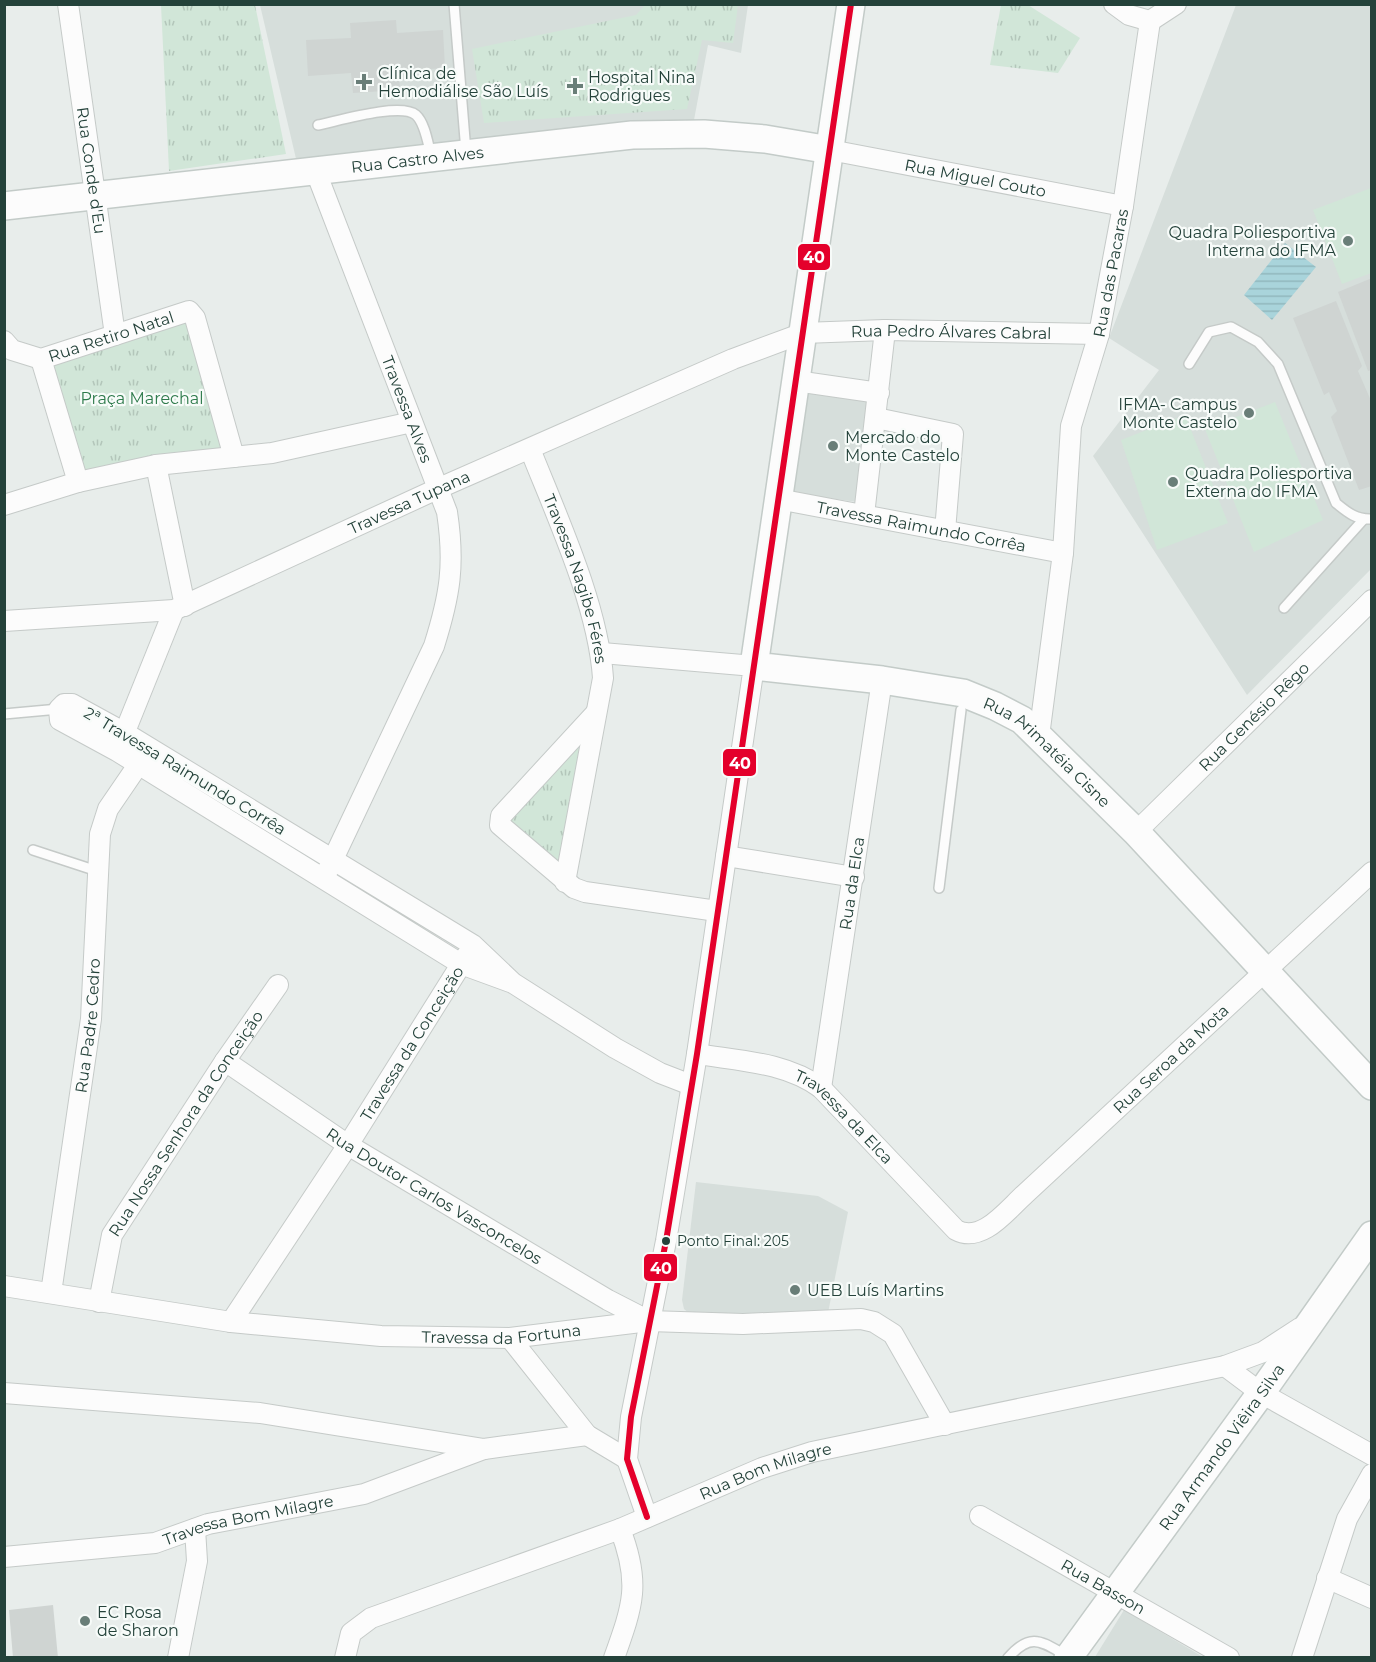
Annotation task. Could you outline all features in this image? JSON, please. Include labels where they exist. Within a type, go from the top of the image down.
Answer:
[{"type":"street","name":"Rua Conde d'Eu","points":[[68,4],[115,336]]},
{"type":"street","points":[[647,1517],[627,1459],[631,1417],[666,1241],[697,1054],[850,4]]},
{"type":"street","points":[[1114,4],[1129,15],[1150,21],[1176,4]]},
{"type":"street","name":"Rua das Pacaras","points":[[1039,736],[1063,553],[1071,426],[1100,334],[1123,206],[1150,21]]},
{"type":"street","name":"Rua Castro Alves","points":[[4,206],[632,135],[705,134],[765,139],[830,150]]},
{"type":"street","name":"Rua Miguel Couto","points":[[830,150],[1123,206]]},
{"type":"street","name":"Travessa Alves","points":[[316,172],[447,512],[452,549],[446,608],[434,645],[324,878]]},
{"type":"street","name":"Rua Retiro Natal","points":[[78,482],[41,359],[184,311],[192,313],[234,457]]},
{"type":"street","points":[[864,515],[885,330]]},
{"type":"street","name":"Rua Pedro Álvares Cabral","points":[[803,333],[885,330],[1100,334]]},
{"type":"street","name":"Travessa Tupana","points":[[4,621],[180,608],[437,489],[733,359],[803,333]]},
{"type":"street","points":[[4,341],[12,350],[41,359]]},
{"type":"street","points":[[796,381],[879,393]]},
{"type":"street","points":[[876,418],[954,434],[945,531]]},
{"type":"street","points":[[4,505],[78,482],[156,465],[296,448],[412,422]]},
{"type":"street","name":"Travessa Nagibe Féres","points":[[530,449],[571,551],[602,653],[603,678],[565,882]]},
{"type":"street","points":[[117,751],[180,608],[156,465]]},
{"type":"street","name":"Travessa Raimundo Corrêa","points":[[778,499],[1063,553]]},
{"type":"street","name":"Rua Genésio Rêgo","points":[[1136,832],[1371,600]]},
{"type":"street","name":"Rua Arimatéia Cisne","points":[[602,653],[882,680],[962,702],[995,706],[1022,720],[1136,832],[1371,1086]]},
{"type":"street","name":"Rua da Elca","points":[[821,1088],[882,680]]},
{"type":"street","name":"2ª Travessa Raimundo Corrêa","points":[[64,704],[72,704],[126,733],[473,945],[513,983],[461,964],[117,751],[60,720],[59,709],[64,704]]},
{"type":"street","points":[[596,713],[500,820],[507,831],[565,882],[585,892],[717,911]]},
{"type":"street","name":"Rua Padre Cedro","points":[[51,1293],[91,1019],[100,834],[108,809],[138,765]]},
{"type":"street","points":[[726,856],[854,877]]},
{"type":"street","name":"Rua Seroa da Mota","points":[[964,1234],[982,1231],[1008,1210],[1371,872]]},
{"type":"street","name":"Travessa da Conceição","points":[[231,1322],[348,1145],[473,945]]},
{"type":"street","points":[[513,983],[615,1048],[660,1073],[691,1085]]},
{"type":"street","name":"Rua Nossa Senhora da Conceição","points":[[99,1302],[112,1235],[225,1061],[278,985]]},
{"type":"street","name":"Travessa da Elca","points":[[697,1054],[787,1069],[821,1088],[956,1230],[964,1234]]},
{"type":"street","name":"Rua Doutor Carlos Vasconcelos","points":[[225,1061],[348,1145],[608,1300],[649,1321]]},
{"type":"street","name":"Rua Armando Viêira Silva","points":[[1068,1657],[1114,1591],[1261,1393],[1307,1323],[1371,1234]]},
{"type":"street","name":"Travessa da Fortuna","points":[[4,1286],[231,1322],[381,1336],[510,1338],[649,1321],[743,1324],[848,1317],[874,1322],[893,1334],[945,1425]]},
{"type":"street","name":"Rua Bom Milagre","points":[[345,1658],[351,1633],[371,1618],[620,1529],[762,1468],[812,1452],[1225,1366],[1278,1344],[1307,1323]]},
{"type":"street","points":[[510,1338],[587,1435],[627,1459]]},
{"type":"street","points":[[1225,1366],[1261,1393],[1371,1455]]},
{"type":"street","name":"Travessa Bom Milagre","points":[[4,1393],[260,1413],[484,1449]]},
{"type":"street","name":"Travessa Bom Milagre","points":[[4,1557],[154,1543],[208,1524],[364,1494],[484,1449],[587,1435]]},
{"type":"street","points":[[1302,1658],[1347,1519],[1371,1474]]},
{"type":"street","name":"Rua Basson","points":[[980,1516],[1229,1658]]},
{"type":"street","points":[[178,1658],[197,1561],[195,1529]]},
{"type":"street","points":[[614,1658],[630,1615],[634,1589],[631,1558],[620,1529]]},
{"type":"street","points":[[1327,1578],[1371,1598]]},
{"type":"lane","points":[[454,4],[466,153]]},
{"type":"lane","points":[[318,125],[395,110],[409,111],[418,119],[432,158]]},
{"type":"lane","points":[[1189,364],[1209,332],[1231,327],[1258,342],[1278,364],[1336,503],[1351,515],[1367,519],[1284,608]]},
{"type":"lane","points":[[939,888],[962,702]]},
{"type":"lane","points":[[4,714],[59,709]]},
{"type":"lane","points":[[33,850],[97,871]]},
{"type":"lane","points":[[1008,1658],[1026,1642],[1036,1640],[1068,1657]]},
{"type":"shaded area","points":[[260,5],[748,5],[741,53],[708,45],[694,120],[453,143],[297,163]]},
{"type":"shaded area","name":"IFMA- Campus Monte Castelo","points":[[1236,5],[1371,5],[1371,569],[1247,695],[1093,456],[1159,370],[1109,338]]},
{"type":"shaded area","name":"Mercado do Monte Castelo","points":[[809,389],[872,398],[857,502],[793,493]]},
{"type":"shaded area","points":[[696,1182],[818,1196],[848,1212],[828,1313],[756,1319],[690,1314],[684,1309],[682,1300]]},
{"type":"shaded area","points":[[1124,1610],[1203,1657],[1095,1657]]},
{"type":"green space","points":[[161,5],[255,5],[286,154],[169,171]]},
{"type":"green space","points":[[645,5],[738,5],[733,43],[702,40],[687,109],[484,123],[472,49],[636,15]]},
{"type":"green space","points":[[1001,5],[1028,5],[1080,38],[1058,73],[990,65]]},
{"type":"green space","name":"Quadra Poliesportiva Interna do IFMA","points":[[1371,188],[1371,273],[1342,284],[1313,210]]},
{"type":"green space","name":"Praça Marechal","points":[[188,316],[228,450],[83,476],[49,360]]},
{"type":"green space","points":[[1275,402],[1323,520],[1254,552],[1205,429]]},
{"type":"green space","name":"Quadra Poliesportiva Externa do IFMA","points":[[1185,415],[1228,523],[1157,550],[1121,440]]},
{"type":"green space","points":[[585,733],[557,866],[502,821]]},
{"type":"water","points":[[1285,243],[1316,267],[1272,320],[1244,295]]},
{"type":"building","points":[[396,20],[397,33],[443,30],[445,68],[399,71],[400,90],[353,93],[351,73],[308,76],[306,40],[351,38],[350,23]]},
{"type":"building","points":[[1372,278],[1372,370],[1368,371],[1338,292]]},
{"type":"building","points":[[1336,301],[1362,366],[1358,371],[1372,403],[1372,486],[1359,490],[1331,417],[1337,411],[1329,392],[1324,395],[1293,318]]},
{"type":"building","points":[[53,1605],[58,1658],[13,1658],[9,1610]]},
{"type":"transit line","name":"40","points":[[647,1517],[627,1459],[631,1417],[666,1241],[697,1054],[851,4]]},
{"type":"place","name":"Clínica de Hemodiálise São Luís","points":[[364,82]]},
{"type":"place","name":"Hospital Nina Rodrigues","points":[[575,86]]},
{"type":"place","name":"Quadra Poliesportiva Interna do IFMA","points":[[1348,241]]},
{"type":"place","name":"IFMA- Campus Monte Castelo","points":[[1249,413]]},
{"type":"place","name":"Mercado do Monte Castelo","points":[[833,446]]},
{"type":"place","name":"Quadra Poliesportiva Externa do IFMA","points":[[1173,482]]},
{"type":"place","name":"Ponto Final: 205","points":[[666,1241]]},
{"type":"place","name":"UEB Luís Martins","points":[[795,1290]]},
{"type":"place","name":"EC Rosa de Sharon","points":[[85,1621]]}]
